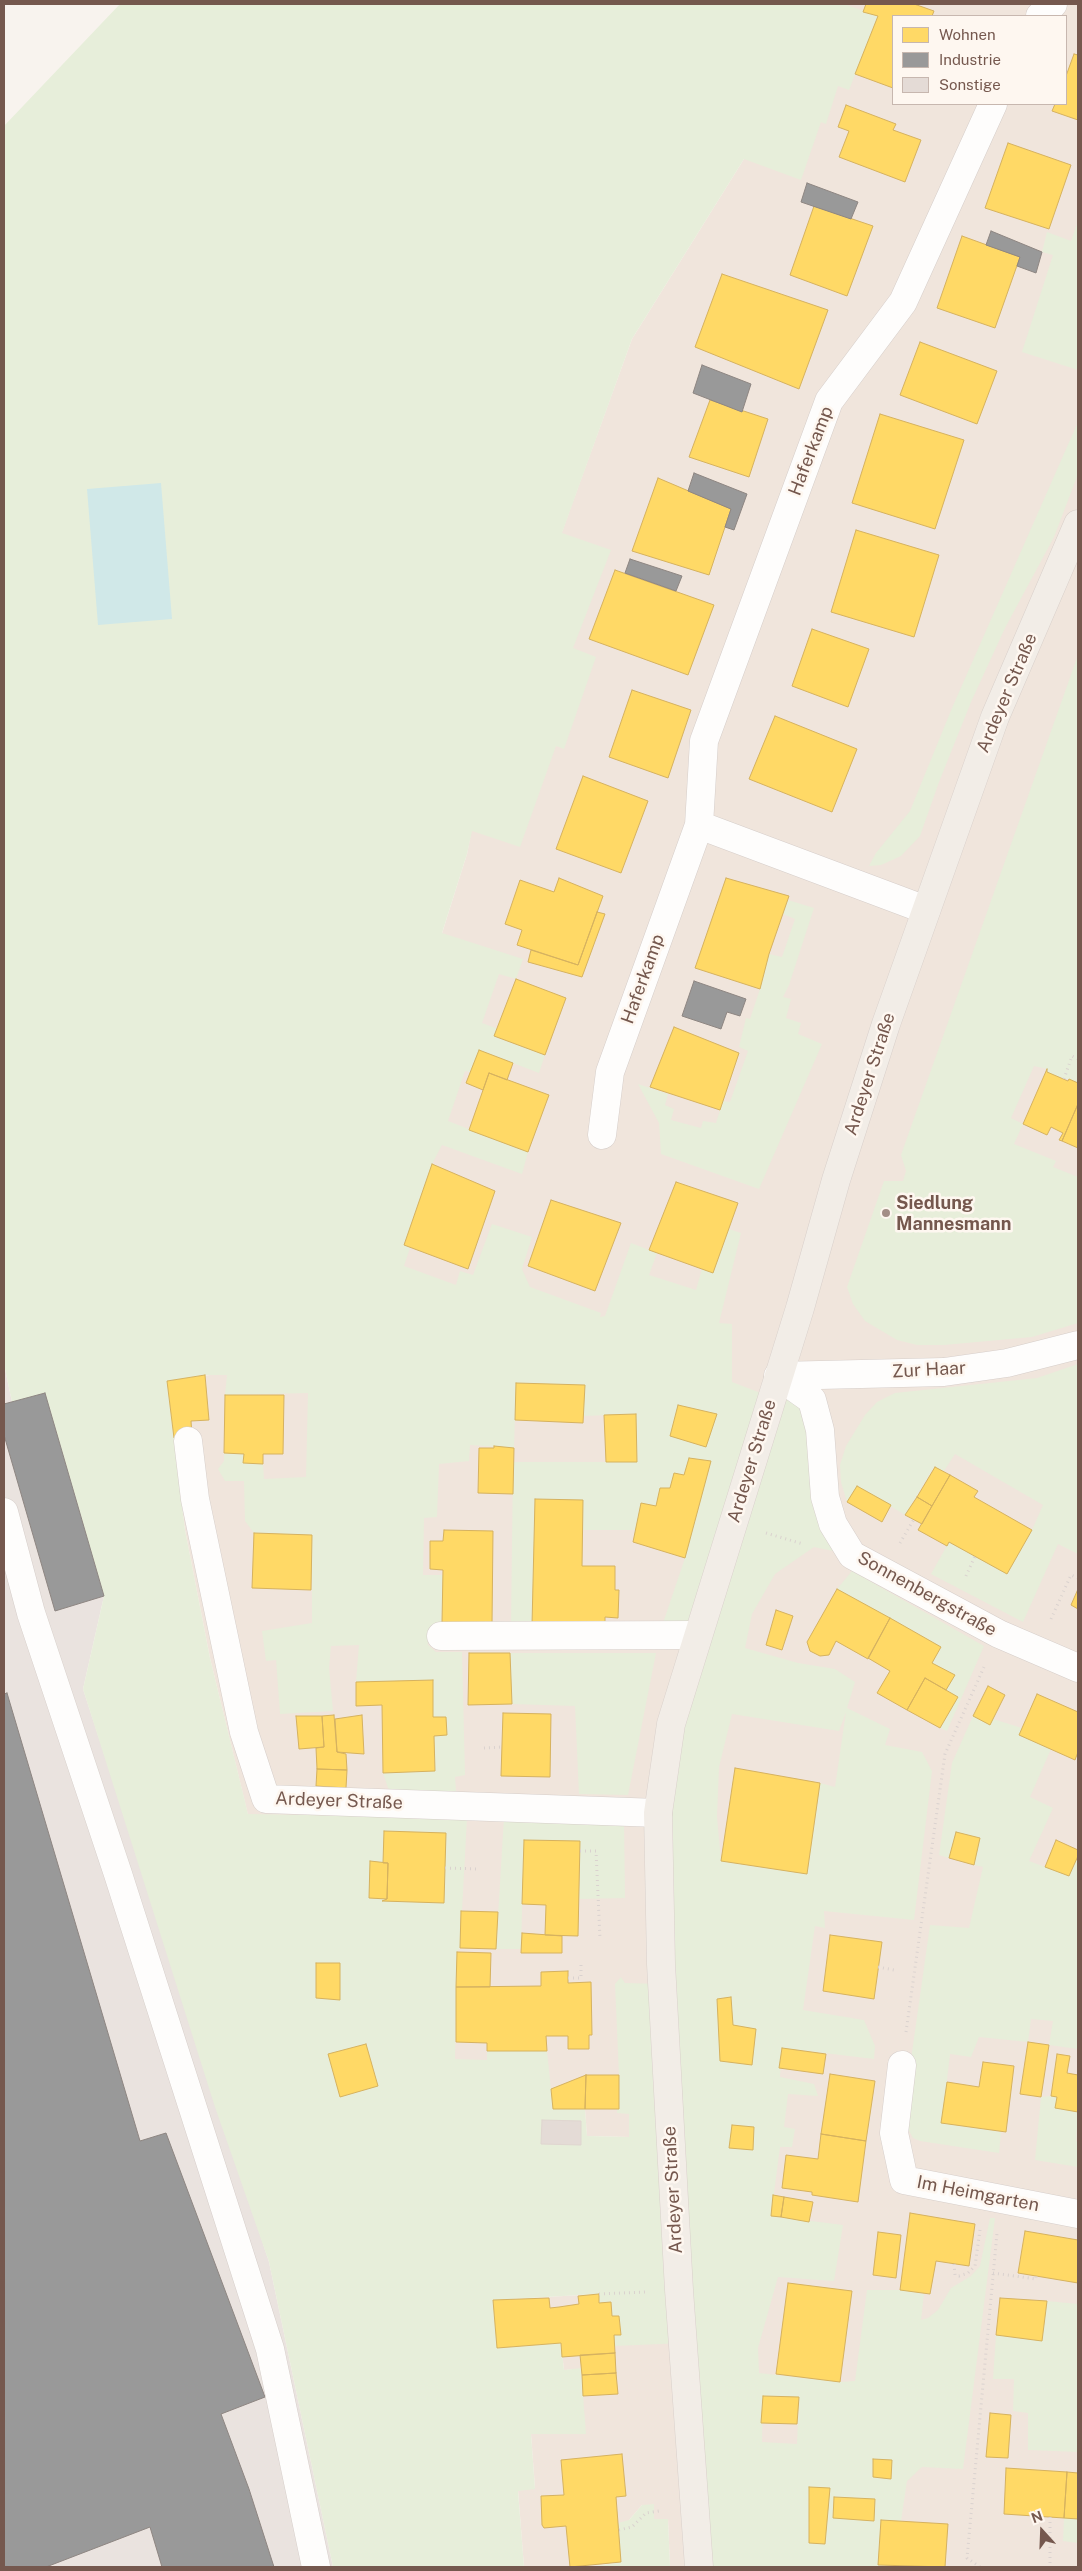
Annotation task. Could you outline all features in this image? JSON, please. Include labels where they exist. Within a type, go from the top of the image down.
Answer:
[{"type":"main road","name":"Ardeyer Straße","points":[[699,2567],[679,2290],[661,1964],[658,1813],[671,1724],[836,1180],[926,910],[995,717],[1078,524]]},
{"type":"street","points":[[1041,15],[1052,4]]},
{"type":"street","name":"Haferkamp","points":[[602,1135],[610,1072],[698,825],[704,741],[829,401],[903,302],[993,105]]},
{"type":"street","points":[[698,825],[926,910]]},
{"type":"street","name":"Zur Haar","points":[[778,1376],[944,1372],[1007,1363],[1078,1345]]},
{"type":"street","name":"Sonnenbergstraße","points":[[778,1376],[812,1400],[820,1430],[825,1497],[833,1524],[852,1555],[999,1634],[1078,1668]]},
{"type":"street","name":"Ardeyer Straße","points":[[188,1441],[195,1500],[244,1732],[266,1799],[658,1813]]},
{"type":"street","points":[[4,1512],[31,1613],[118,1874],[270,2349],[316,2567]]},
{"type":"street","points":[[442,1636],[697,1636]]},
{"type":"street","name":"Im Heimgarten","points":[[902,2065],[894,2133],[904,2180],[1078,2214]]},
{"type":"path","points":[[1064,1079],[1072,1056],[1078,1059]]},
{"type":"path","points":[[732,1522],[805,1544]]},
{"type":"path","points":[[1037,1651],[1071,1575],[1078,1578]]},
{"type":"path","points":[[902,2065],[945,1754],[999,1634]]},
{"type":"path","points":[[484,1748],[502,1747]]},
{"type":"path","points":[[580,1851],[596,1851],[600,1939]]},
{"type":"path","points":[[445,1868],[479,1869]]},
{"type":"path","points":[[568,1978],[581,1978],[580,1965]]},
{"type":"path","points":[[878,1967],[894,1970]]},
{"type":"path","points":[[954,2264],[955,2275],[959,2276],[968,2273],[975,2266],[993,2196]]},
{"type":"path","points":[[980,2567],[967,2558],[993,2273],[993,2196]]},
{"type":"path","points":[[993,2273],[1036,2279],[1036,2276]]},
{"type":"path","points":[[599,2294],[679,2290]]},
{"type":"path","points":[[619,2530],[632,2527],[646,2513],[654,2512]]},
{"type":"path","points":[[1050,2518],[1050,2567]]},
{"type":"shaded area","points":[[818,4],[1078,4],[1078,2567],[670,2567],[668,2519],[654,2519],[642,2505],[629,2520],[621,2562],[589,2567],[524,2567],[518,2490],[535,2488],[531,2434],[581,2369],[564,2370],[561,2343],[497,2348],[493,2300],[599,2294],[611,2302],[619,2316],[621,2335],[644,2343],[629,2137],[587,2136],[585,2109],[334,2107],[248,1815],[210,1658],[185,1530],[167,1381],[210,1375],[356,1206],[467,854],[491,727],[632,339],[744,159]]},
{"type":"shaded area","points":[[4,1364],[12,1402],[45,1393],[104,1596],[83,1689],[269,2262],[333,2567],[4,2567]]},
{"type":"green space","points":[[120,4],[844,4],[878,16],[849,90],[838,86],[826,124],[821,122],[801,180],[744,159],[632,339],[562,533],[611,550],[573,648],[596,657],[564,749],[556,746],[520,847],[472,831],[467,854],[442,933],[523,959],[516,979],[499,974],[482,1023],[498,1029],[495,1037],[545,1055],[539,1073],[479,1050],[470,1072],[465,1071],[448,1121],[528,1152],[522,1174],[442,1145],[432,1164],[404,1245],[410,1248],[404,1266],[456,1285],[460,1271],[473,1275],[492,1224],[532,1237],[522,1269],[530,1287],[601,1313],[600,1317],[605,1316],[631,1243],[657,1253],[649,1275],[696,1290],[702,1269],[713,1272],[729,1229],[741,1233],[719,1323],[732,1324],[732,1382],[771,1397],[812,1400],[852,1555],[814,1547],[775,1574],[752,1614],[745,1648],[798,1663],[835,1669],[855,1682],[847,1708],[890,1729],[885,1745],[922,1752],[932,1771],[914,1920],[824,1911],[825,1928],[815,1926],[803,2010],[864,2020],[875,2046],[874,2059],[782,2048],[780,2077],[814,2084],[818,2096],[788,2094],[784,2127],[795,2129],[792,2147],[780,2147],[771,2216],[843,2225],[834,2281],[778,2277],[758,2348],[759,2373],[840,2382],[855,2381],[867,2290],[900,2290],[924,2294],[921,2320],[928,2318],[938,2310],[951,2288],[971,2276],[980,2266],[990,2218],[995,2218],[963,2469],[922,2467],[907,2481],[901,2521],[878,2565],[916,2567],[699,2567],[683,2343],[614,2346],[614,2335],[621,2334],[619,2316],[612,2316],[611,2302],[599,2303],[598,2294],[493,2300],[497,2348],[561,2343],[564,2370],[581,2368],[586,2434],[531,2434],[535,2489],[518,2491],[524,2567],[333,2567],[269,2262],[215,2107],[83,1689],[104,1596],[45,1393],[12,1402],[4,1364],[4,126]],"holes":[[[205,1375],[227,1375],[225,1395],[308,1393],[306,1477],[264,1479],[263,1464],[244,1463],[244,1454],[224,1453],[224,1461],[218,1469],[225,1481],[244,1481],[245,1521],[254,1533],[312,1535],[312,1623],[262,1631],[266,1661],[276,1660],[280,1714],[333,1711],[329,1668],[331,1646],[359,1645],[356,1682],[433,1680],[433,1717],[446,1718],[447,1735],[434,1736],[435,1771],[383,1773],[388,1788],[395,1792],[456,1791],[455,1777],[465,1775],[462,1652],[436,1652],[427,1644],[441,1636],[443,1575],[423,1575],[424,1518],[437,1517],[439,1464],[469,1461],[470,1445],[514,1448],[516,1383],[584,1386],[583,1416],[636,1414],[637,1462],[513,1462],[511,1626],[532,1625],[535,1499],[583,1500],[583,1530],[635,1530],[633,1542],[685,1558],[662,1626],[697,1636],[658,1889],[662,1984],[625,1983],[621,1977],[615,1984],[619,2075],[617,2113],[629,2114],[629,2137],[587,2136],[585,2109],[553,2109],[547,2051],[487,2051],[487,2060],[455,2059],[457,1952],[460,1948],[467,1818],[248,1814],[210,1658],[185,1530],[167,1381]],[[846,1712],[835,1787],[820,1783],[807,1874],[721,1861],[717,1817],[719,1767],[732,1714],[839,1731]],[[763,2396],[799,2398],[797,2444],[762,2442]]]},
{"type":"green space","points":[[1078,221],[1078,370],[1022,352],[1053,255],[1042,252],[1047,232],[1071,241]]},
{"type":"green space","points":[[1078,422],[1078,474],[1054,537],[1005,628],[971,702],[920,836],[901,856],[881,865],[869,866],[876,853],[910,811],[952,708]]},
{"type":"green space","points":[[1078,655],[1078,1083],[1047,1072],[1047,1069],[1034,1066],[1011,1118],[1023,1124],[1014,1144],[1056,1161],[1053,1167],[1078,1177],[1078,1323],[1032,1337],[944,1345],[917,1345],[897,1340],[865,1321],[853,1304],[847,1287],[884,1181],[903,1181],[906,1171],[901,1155]]},
{"type":"green space","points":[[788,900],[814,908],[789,985],[783,997],[791,999],[786,1018],[801,1023],[798,1034],[822,1044],[759,1189],[661,1154],[659,1123],[638,1084],[668,1094],[665,1105],[674,1109],[671,1120],[701,1128],[703,1121],[716,1123],[723,1101],[730,1102],[748,1051],[739,1047],[746,1018],[750,1019],[769,954],[782,957],[795,919],[783,914]]},
{"type":"green space","points":[[1078,1364],[1078,1554],[1058,1544],[1023,1622],[931,1574],[949,1542],[1007,1574],[1032,1530],[1043,1505],[955,1454],[944,1471],[934,1467],[905,1515],[857,1486],[847,1502],[841,1482],[840,1465],[846,1446],[865,1415],[877,1402],[895,1393],[1037,1378]]},
{"type":"green space","points":[[852,1571],[984,1646],[947,1731],[940,1728],[957,1697],[946,1690],[954,1675],[932,1663],[941,1647],[837,1589]]},
{"type":"green space","points":[[510,1653],[656,1653],[628,1795],[579,1794],[575,1706],[512,1704]]},
{"type":"green space","points":[[973,1716],[990,1725],[993,1719],[1022,1728],[1019,1735],[1051,1749],[1030,1797],[1053,1808],[1029,1861],[1069,1876],[1078,1856],[1078,2049],[1049,2045],[1053,2021],[1031,2019],[1028,2042],[979,2037],[971,2057],[950,2054],[942,2123],[1001,2132],[999,2153],[920,2141],[913,2138],[908,2129],[904,2109],[930,1925],[969,1928],[983,1867],[974,1865],[979,1838],[956,1832],[949,1858],[939,1855],[952,1763]]},
{"type":"green space","points":[[504,1817],[624,1821],[625,1898],[579,1899],[580,1841],[524,1840],[521,1949],[496,1949]]},
{"type":"green space","points":[[1041,2097],[1057,2097],[1056,2108],[1078,2112],[1076,2141],[1078,2142],[1078,2167],[1035,2160]]},
{"type":"green space","points":[[1047,2301],[1078,2304],[1078,2452],[1028,2450],[1028,2413],[1013,2411],[1014,2379],[993,2379],[996,2335],[1041,2341]]},
{"type":"green space","points":[[654,2504],[654,2519],[668,2519],[670,2567],[589,2567],[621,2562],[618,2523],[629,2520],[642,2505]]},
{"type":"green space","points":[[1064,2518],[1078,2519],[1078,2543],[1063,2541]]},
{"type":"water","points":[[161,483],[172,619],[98,625],[87,489]]},
{"type":"building: Wohnen","points":[[866,4],[914,4],[934,11],[932,15],[892,15],[892,88],[855,74],[878,16],[863,12]]},
{"type":"building: Wohnen","points":[[1074,54],[1078,55],[1078,120],[1052,111],[1055,105],[1067,105],[1067,73]]},
{"type":"building: Wohnen","points":[[846,105],[896,124],[893,130],[921,140],[905,182],[839,157],[849,131],[838,127]]},
{"type":"building: Wohnen","points":[[1008,143],[1071,165],[1049,229],[985,208]]},
{"type":"building: Wohnen","points":[[814,206],[873,226],[847,296],[790,275]]},
{"type":"building: Wohnen","points":[[962,236],[1020,257],[995,328],[937,308]]},
{"type":"building: Wohnen","points":[[722,274],[828,310],[799,389],[695,347]]},
{"type":"building: Wohnen","points":[[920,342],[997,371],[977,424],[900,395]]},
{"type":"building: Wohnen","points":[[710,400],[768,419],[749,477],[689,457]]},
{"type":"building: Wohnen","points":[[880,414],[964,440],[935,529],[852,503]]},
{"type":"building: Wohnen","points":[[658,478],[731,509],[709,575],[632,551]]},
{"type":"building: Wohnen","points":[[856,530],[939,555],[914,637],[831,612]]},
{"type":"building: Wohnen","points":[[615,570],[714,605],[688,675],[589,639]]},
{"type":"building: Wohnen","points":[[812,629],[869,649],[848,707],[792,686]]},
{"type":"building: Wohnen","points":[[632,690],[691,710],[668,778],[609,757]]},
{"type":"building: Wohnen","points":[[775,716],[857,749],[832,812],[749,779]]},
{"type":"building: Wohnen","points":[[583,776],[648,801],[621,873],[556,849]]},
{"type":"building: Wohnen","points":[[559,878],[603,896],[578,965],[517,945],[522,930],[505,924],[520,880],[554,892]]},
{"type":"building: Wohnen","points":[[726,878],[789,896],[769,954],[760,989],[695,968]]},
{"type":"building: Wohnen","points":[[597,912],[605,914],[582,977],[528,962],[531,950],[578,965]]},
{"type":"building: Wohnen","points":[[516,979],[566,998],[545,1055],[494,1036]]},
{"type":"building: Wohnen","points":[[674,1027],[739,1053],[720,1110],[650,1087]]},
{"type":"building: Wohnen","points":[[479,1050],[513,1063],[507,1080],[489,1073],[483,1090],[466,1083]]},
{"type":"building: Wohnen","points":[[1047,1069],[1047,1072],[1078,1083],[1078,1104],[1062,1141],[1059,1140],[1063,1133],[1051,1127],[1047,1135],[1023,1124]]},
{"type":"building: Wohnen","points":[[489,1073],[549,1095],[528,1152],[469,1130]]},
{"type":"building: Wohnen","points":[[1078,1104],[1078,1148],[1062,1141]]},
{"type":"building: Wohnen","points":[[432,1164],[495,1191],[468,1269],[404,1245]]},
{"type":"building: Wohnen","points":[[676,1182],[738,1203],[713,1273],[649,1250]]},
{"type":"building: Wohnen","points":[[551,1200],[621,1223],[595,1291],[528,1266]]},
{"type":"building: Wohnen","points":[[205,1375],[209,1420],[191,1421],[192,1435],[174,1438],[167,1381]]},
{"type":"building: Wohnen","points":[[516,1383],[585,1385],[583,1423],[515,1420]]},
{"type":"building: Wohnen","points":[[225,1395],[284,1395],[283,1454],[263,1454],[263,1464],[243,1463],[244,1454],[224,1453]]},
{"type":"building: Wohnen","points":[[678,1405],[717,1414],[706,1447],[670,1436]]},
{"type":"building: Wohnen","points":[[636,1414],[637,1462],[606,1462],[604,1415]]},
{"type":"building: Wohnen","points":[[494,1446],[514,1448],[513,1494],[478,1493],[479,1448],[494,1448]]},
{"type":"building: Wohnen","points":[[689,1458],[711,1461],[685,1558],[633,1542],[641,1503],[656,1506],[660,1488],[670,1488],[674,1473],[684,1475]]},
{"type":"building: Wohnen","points":[[935,1467],[950,1475],[932,1506],[917,1497]]},
{"type":"building: Wohnen","points":[[950,1475],[978,1491],[974,1497],[1032,1530],[1007,1574],[949,1542],[947,1546],[918,1530]]},
{"type":"building: Wohnen","points":[[857,1486],[891,1505],[882,1522],[847,1502]]},
{"type":"building: Wohnen","points":[[917,1497],[932,1506],[922,1524],[905,1515]]},
{"type":"building: Wohnen","points":[[535,1499],[583,1500],[582,1566],[615,1566],[615,1590],[619,1590],[618,1618],[605,1617],[605,1627],[532,1625]]},
{"type":"building: Wohnen","points":[[444,1530],[493,1531],[492,1624],[442,1623],[443,1570],[430,1569],[430,1541],[443,1541]]},
{"type":"building: Wohnen","points":[[254,1533],[312,1535],[311,1590],[252,1588]]},
{"type":"building: Wohnen","points":[[837,1589],[890,1618],[868,1659],[836,1641],[829,1655],[820,1656],[810,1651],[807,1642]]},
{"type":"building: Wohnen","points":[[1078,1589],[1078,1609],[1071,1605]]},
{"type":"building: Wohnen","points":[[776,1610],[793,1616],[782,1650],[766,1645]]},
{"type":"building: Wohnen","points":[[890,1618],[941,1647],[932,1663],[955,1675],[946,1690],[925,1678],[907,1710],[877,1693],[890,1671],[868,1658]]},
{"type":"building: Wohnen","points":[[469,1653],[510,1653],[512,1704],[468,1705]]},
{"type":"building: Wohnen","points":[[925,1678],[958,1697],[940,1728],[907,1710]]},
{"type":"building: Wohnen","points":[[433,1680],[433,1717],[446,1717],[447,1735],[434,1736],[435,1771],[383,1773],[382,1705],[356,1706],[356,1682]]},
{"type":"building: Wohnen","points":[[988,1686],[1005,1695],[990,1725],[973,1716]]},
{"type":"building: Wohnen","points":[[1037,1694],[1078,1712],[1078,1752],[1075,1760],[1019,1735]]},
{"type":"building: Wohnen","points":[[503,1713],[551,1714],[550,1777],[501,1776]]},
{"type":"building: Wohnen","points":[[334,1715],[337,1752],[346,1754],[347,1770],[317,1769],[316,1748],[324,1747],[322,1716]]},
{"type":"building: Wohnen","points":[[362,1715],[364,1754],[337,1752],[335,1719]]},
{"type":"building: Wohnen","points":[[296,1716],[322,1716],[324,1747],[299,1749]]},
{"type":"building: Wohnen","points":[[735,1768],[820,1783],[807,1874],[721,1861]]},
{"type":"building: Wohnen","points":[[317,1769],[347,1770],[346,1788],[316,1786]]},
{"type":"building: Wohnen","points":[[384,1831],[446,1833],[444,1903],[382,1901],[387,1899],[388,1863],[383,1863]]},
{"type":"building: Wohnen","points":[[956,1832],[980,1838],[974,1865],[949,1858]]},
{"type":"building: Wohnen","points":[[524,1840],[580,1841],[578,1936],[545,1935],[546,1905],[522,1904]]},
{"type":"building: Wohnen","points":[[1056,1840],[1078,1850],[1078,1856],[1069,1876],[1045,1867]]},
{"type":"building: Wohnen","points":[[370,1861],[388,1863],[387,1899],[369,1898]]},
{"type":"building: Wohnen","points":[[461,1911],[498,1912],[496,1949],[460,1948]]},
{"type":"building: Wohnen","points":[[522,1933],[562,1936],[562,1953],[521,1953]]},
{"type":"building: Wohnen","points":[[830,1935],[882,1942],[874,1999],[823,1991]]},
{"type":"building: Wohnen","points":[[457,1952],[491,1953],[490,1987],[456,1987]]},
{"type":"building: Wohnen","points":[[316,1963],[340,1963],[340,2000],[316,1998]]},
{"type":"building: Wohnen","points":[[568,1971],[568,1983],[591,1982],[592,2035],[589,2035],[589,2049],[568,2049],[568,2036],[546,2036],[547,2051],[487,2051],[487,2043],[456,2042],[456,1987],[541,1986],[541,1972]]},
{"type":"building: Wohnen","points":[[731,1997],[733,2025],[756,2029],[752,2065],[720,2061],[717,1999]]},
{"type":"building: Wohnen","points":[[1028,2042],[1049,2045],[1041,2097],[1020,2094]]},
{"type":"building: Wohnen","points":[[366,2044],[378,2086],[340,2097],[328,2054]]},
{"type":"building: Wohnen","points":[[782,2048],[826,2054],[823,2074],[779,2068]]},
{"type":"building: Wohnen","points":[[1057,2054],[1070,2056],[1067,2073],[1078,2075],[1078,2112],[1055,2108],[1057,2097],[1051,2096]]},
{"type":"building: Wohnen","points":[[983,2062],[1014,2066],[1006,2132],[941,2123],[947,2082],[979,2087]]},
{"type":"building: Wohnen","points":[[830,2074],[875,2081],[866,2141],[821,2134]]},
{"type":"building: Wohnen","points":[[586,2075],[619,2075],[619,2109],[585,2109]]},
{"type":"building: Wohnen","points":[[586,2075],[585,2109],[553,2109],[551,2089]]},
{"type":"building: Wohnen","points":[[732,2125],[754,2127],[753,2150],[729,2148]]},
{"type":"building: Wohnen","points":[[821,2134],[866,2141],[858,2202],[812,2195],[812,2192],[782,2188],[786,2155],[818,2159]]},
{"type":"building: Wohnen","points":[[773,2195],[784,2197],[781,2217],[771,2216]]},
{"type":"building: Wohnen","points":[[784,2197],[813,2202],[809,2222],[781,2217]]},
{"type":"building: Wohnen","points":[[910,2213],[975,2224],[969,2266],[936,2261],[930,2294],[900,2290]]},
{"type":"building: Wohnen","points":[[1025,2231],[1078,2240],[1078,2283],[1018,2273]]},
{"type":"building: Wohnen","points":[[878,2232],[901,2235],[896,2278],[873,2275]]},
{"type":"building: Wohnen","points":[[788,2283],[852,2291],[840,2382],[776,2374]]},
{"type":"building: Wohnen","points":[[599,2294],[599,2303],[611,2302],[612,2316],[619,2316],[621,2335],[614,2335],[615,2353],[562,2357],[561,2343],[497,2348],[493,2300],[549,2298],[550,2308],[579,2304],[578,2296]]},
{"type":"building: Wohnen","points":[[1000,2298],[1047,2301],[1042,2341],[996,2335]]},
{"type":"building: Wohnen","points":[[615,2353],[616,2373],[582,2375],[580,2355]]},
{"type":"building: Wohnen","points":[[616,2373],[618,2394],[583,2396],[582,2375]]},
{"type":"building: Wohnen","points":[[763,2396],[799,2397],[797,2424],[761,2423]]},
{"type":"building: Wohnen","points":[[990,2413],[1011,2415],[1008,2458],[986,2457]]},
{"type":"building: Wohnen","points":[[622,2454],[626,2496],[616,2497],[621,2562],[570,2567],[566,2526],[544,2528],[542,2525],[541,2496],[564,2495],[561,2460]]},
{"type":"building: Wohnen","points":[[873,2459],[892,2460],[891,2479],[873,2477]]},
{"type":"building: Wohnen","points":[[1006,2468],[1067,2472],[1064,2518],[1004,2514]]},
{"type":"building: Wohnen","points":[[1067,2472],[1078,2473],[1078,2519],[1064,2518]]},
{"type":"building: Wohnen","points":[[809,2487],[830,2488],[825,2544],[809,2543]]},
{"type":"building: Wohnen","points":[[834,2497],[875,2499],[874,2521],[833,2518]]},
{"type":"building: Wohnen","points":[[881,2520],[948,2524],[945,2567],[878,2565]]},
{"type":"building: Industrie","points":[[807,183],[858,202],[851,219],[801,202]]},
{"type":"building: Industrie","points":[[991,231],[1042,252],[1036,273],[1017,266],[1020,257],[986,245]]},
{"type":"building: Industrie","points":[[702,365],[751,384],[742,412],[693,393]]},
{"type":"building: Industrie","points":[[694,473],[747,494],[734,530],[725,527],[731,509],[688,491]]},
{"type":"building: Industrie","points":[[630,559],[682,576],[676,591],[625,573]]},
{"type":"building: Industrie","points":[[694,981],[746,999],[740,1016],[727,1012],[721,1029],[682,1016]]},
{"type":"building: Industrie","points":[[45,1393],[104,1596],[55,1611],[4,1435],[4,1404]]},
{"type":"building: Industrie","points":[[7,1693],[140,2141],[166,2133],[265,2397],[221,2414],[249,2489],[274,2567],[162,2567],[150,2527],[46,2567],[4,2567],[4,1694]]},
{"type":"building: Sonstige","points":[[542,2120],[581,2121],[581,2145],[541,2144]]},
{"type":"place","name":"Siedlung Mannesmann","points":[[886,1213]]}]
